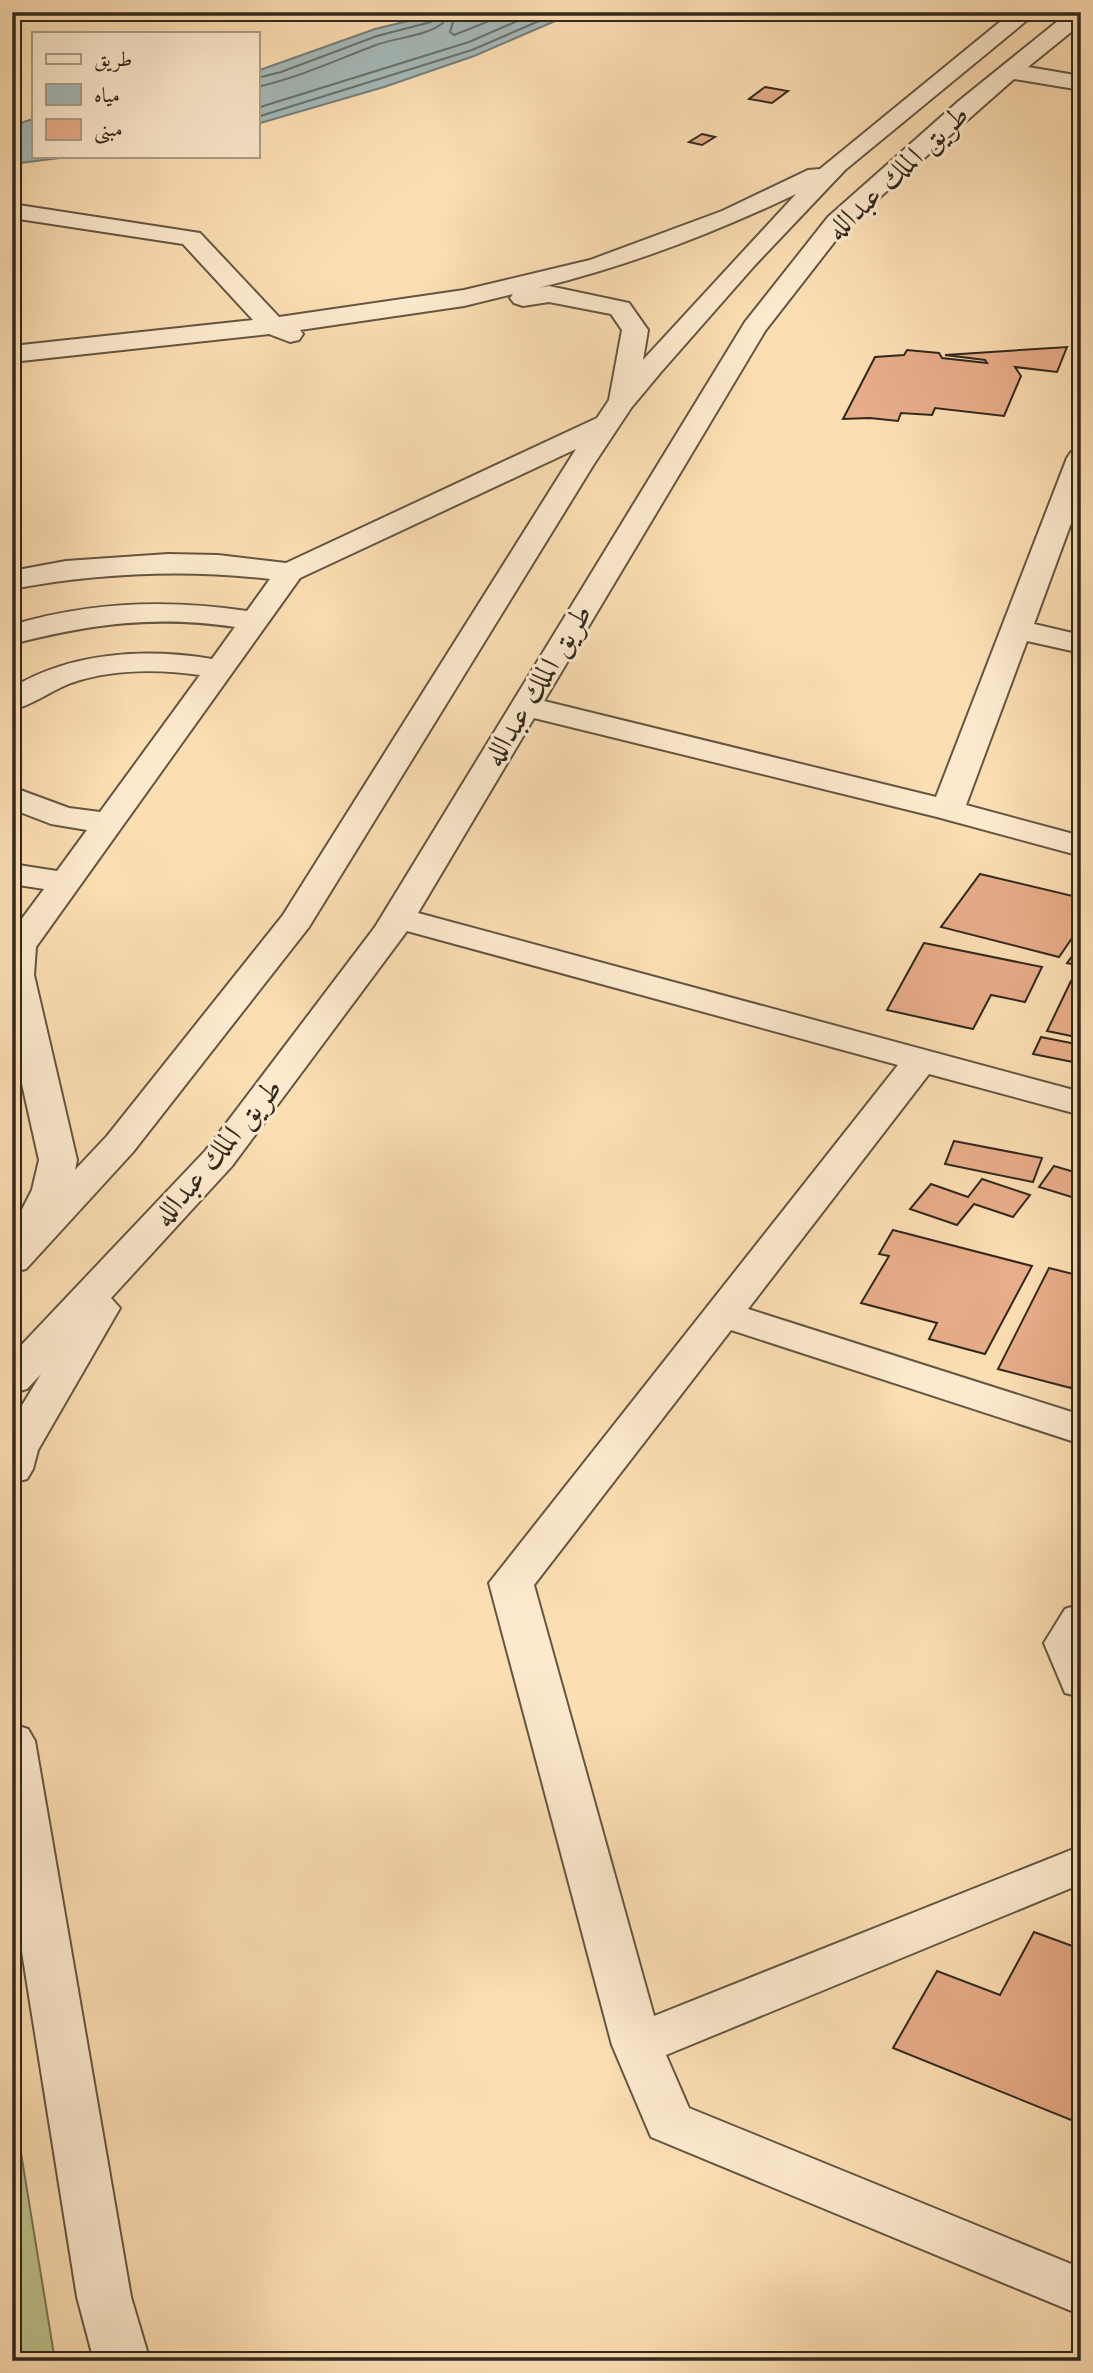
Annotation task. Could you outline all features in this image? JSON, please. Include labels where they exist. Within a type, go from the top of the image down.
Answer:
[{"type":"street","name":"طريق الملك عبدالله","points":[[18,1254],[120,1144],[297,920],[614,414],[746,260],[837,165],[1026,12]]},
{"type":"street","name":"طريق الملك عبدالله","points":[[12,1380],[219,1158],[397,918],[754,328],[837,222],[1009,71],[1081,13]]},
{"type":"street","points":[[1009,71],[1081,83]]},
{"type":"street","points":[[12,373],[86,368],[289,328],[464,298],[598,266],[731,216],[837,165]]},
{"type":"street","points":[[12,211],[191,238],[289,328]]},
{"type":"street","points":[[12,354],[289,328],[549,294],[620,308],[635,330],[614,414],[290,572],[65,882],[15,946],[16,975],[58,1160],[51,1190],[18,1254]]},
{"type":"street","points":[[948,810],[1081,458]]},
{"type":"street","points":[[12,580],[66,570],[168,563],[218,564],[290,572]]},
{"type":"street","points":[[12,635],[64,622],[124,614],[197,613],[254,621]]},
{"type":"street","points":[[1016,629],[1081,644]]},
{"type":"street","points":[[12,701],[48,682],[109,666],[154,663],[219,669]]},
{"type":"street","points":[[525,706],[948,810],[1081,846]]},
{"type":"street","points":[[12,797],[63,817],[108,823]]},
{"type":"street","points":[[12,874],[65,882]]},
{"type":"street","points":[[397,918],[1081,1104]]},
{"type":"street","points":[[922,1059],[511,1583],[638,2045],[669,2122],[1081,2292]]},
{"type":"street","points":[[12,1469],[17,1450],[136,1247]]},
{"type":"street","points":[[722,1314],[1081,1430]]},
{"type":"street","points":[[1081,1620],[1067,1643],[1081,1681]]},
{"type":"street","points":[[12,1741],[104,2297],[122,2361]]},
{"type":"street","points":[[638,2045],[1081,1864]]},
{"type":"green space","points":[[12,2098],[55,2361],[12,2361]]},
{"type":"water","points":[[445,12],[576,12],[474,56],[384,87],[259,123],[259,70],[375,29]]},
{"type":"water","points":[[32,119],[32,158],[59,158],[12,164],[12,126]]},
{"type":"building","points":[[400,12],[422,15],[407,19],[394,14]]},
{"type":"building","points":[[765,87],[788,91],[772,103],[749,99]]},
{"type":"building","points":[[702,134],[715,137],[702,145],[689,142]]},
{"type":"building","points":[[1067,347],[1057,372],[1015,367],[1021,376],[1004,416],[935,408],[932,415],[901,413],[898,421],[843,419],[875,357],[904,355],[907,350],[939,353],[942,358],[987,363],[985,360],[945,355]]},
{"type":"building","points":[[980,874],[1081,898],[1081,925],[1059,957],[941,927]]},
{"type":"building","points":[[924,943],[1042,967],[1025,1002],[991,995],[973,1029],[887,1010]]},
{"type":"building","points":[[1081,944],[1081,966],[1067,963]]},
{"type":"building","points":[[1071,981],[1081,983],[1081,1038],[1047,1031]]},
{"type":"building","points":[[1041,1037],[1081,1045],[1078,1063],[1033,1054]]},
{"type":"building","points":[[954,1141],[1042,1158],[1033,1182],[945,1164]]},
{"type":"building","points":[[1054,1166],[1081,1174],[1078,1199],[1039,1187]]},
{"type":"building","points":[[982,1179],[1030,1195],[1013,1217],[974,1204],[957,1225],[910,1209],[931,1184],[968,1197]]},
{"type":"building","points":[[893,1230],[1032,1266],[985,1354],[929,1339],[937,1323],[861,1303],[889,1256],[879,1254]]},
{"type":"building","points":[[1049,1268],[1081,1276],[1081,1352],[1076,1351],[1073,1358],[1081,1360],[1081,1367],[1071,1388],[998,1369]]},
{"type":"building","points":[[1034,1932],[1075,1947],[1081,1936],[1081,2124],[893,2048],[937,1971],[1000,1995]]}]
